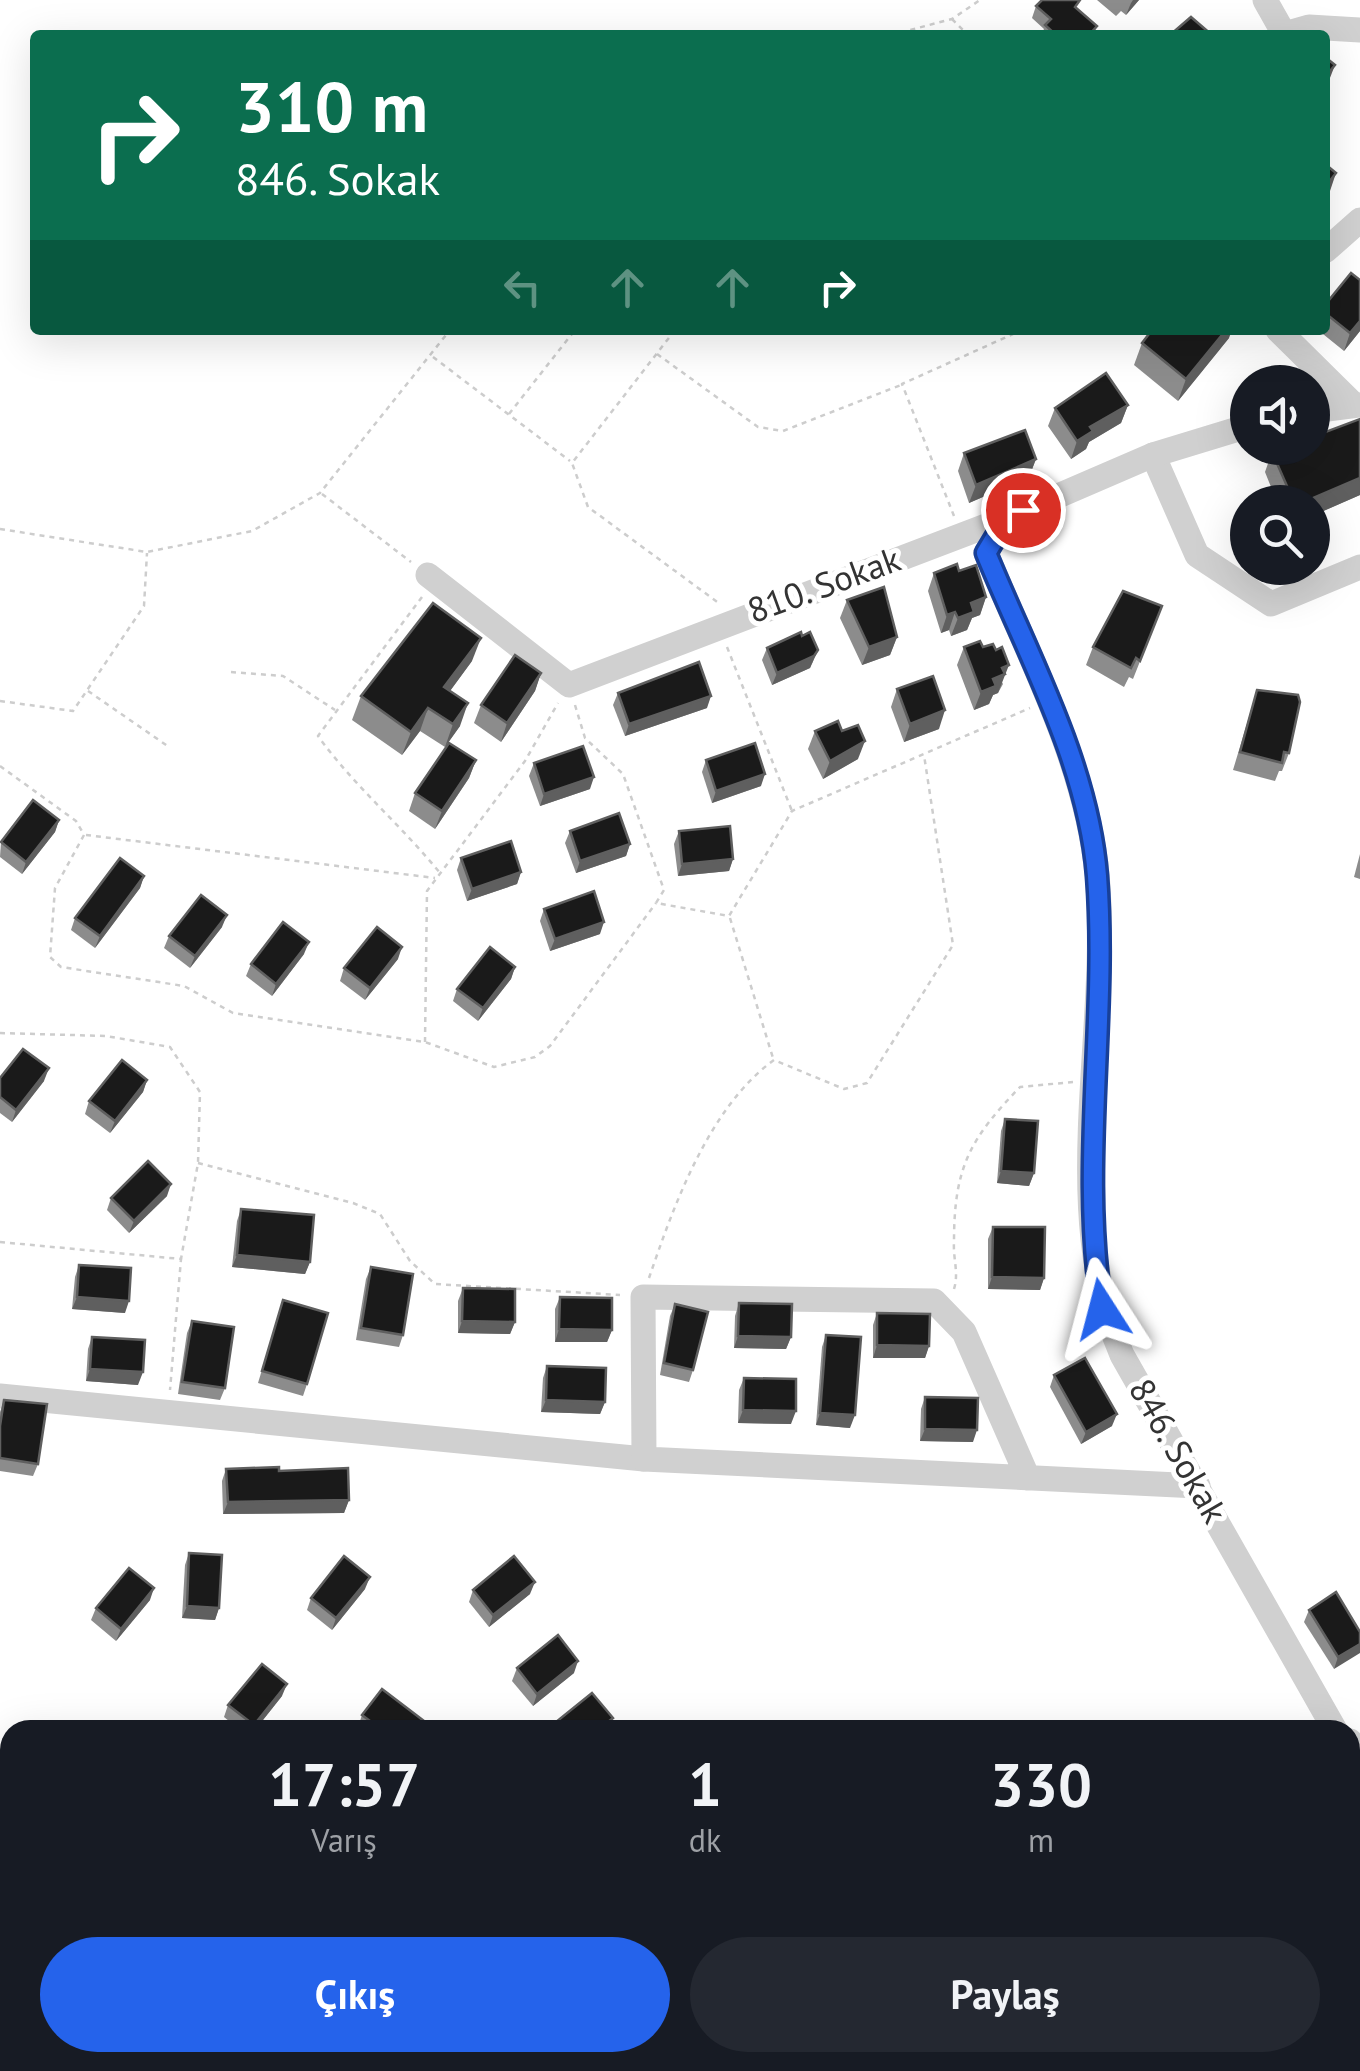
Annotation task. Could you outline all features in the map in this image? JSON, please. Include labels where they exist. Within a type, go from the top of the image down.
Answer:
[{"type":"street","points":[[1265,0],[1280,30]]},
{"type":"street","points":[[1299,30],[1360,30]]},
{"type":"street","points":[[1330,247],[1360,220]]},
{"type":"street","points":[[1283,335],[1357,405]]},
{"type":"street","points":[[1330,408],[1357,405]]},
{"type":"street","name":"810. Sokak","points":[[569,684],[737,617],[1007,518],[1152,456],[1230,432]]},
{"type":"street","points":[[1152,456],[1196,556],[1271,604],[1360,568]]},
{"type":"street","name":"846. Sokak","points":[[1007,518],[986,553],[1076,771],[1097,874],[1094,1242],[1102,1309],[1122,1355],[1333,1720]]},
{"type":"street","points":[[431,577],[569,684]]},
{"type":"street","points":[[644,1459],[643,1297],[934,1301],[964,1332],[1028,1478]]},
{"type":"street","points":[[0,1396],[644,1459],[1198,1486]]},
{"type":"path","points":[[910,30],[952,18],[980,0]]},
{"type":"path","points":[[952,18],[963,30]]},
{"type":"path","points":[[0,529],[147,552],[252,531],[320,493],[447,335]]},
{"type":"path","points":[[509,414],[572,335]]},
{"type":"path","points":[[572,463],[670,335]]},
{"type":"path","points":[[656,353],[758,427],[782,431],[902,384],[1011,335]]},
{"type":"path","points":[[432,356],[572,463],[588,508],[737,617],[727,648],[792,810]]},
{"type":"path","points":[[902,384],[961,535]]},
{"type":"path","points":[[320,493],[431,577],[318,736],[344,772],[408,833],[440,873]]},
{"type":"path","points":[[0,701],[73,711],[144,606],[147,552]]},
{"type":"path","points":[[232,672],[283,676],[337,711]]},
{"type":"path","points":[[425,1042],[427,890],[524,761],[569,684]]},
{"type":"path","points":[[84,834],[54,888],[50,957],[61,967],[184,986],[234,1014],[425,1042],[494,1067],[535,1058],[550,1046],[664,890],[623,774],[585,738],[569,684]]},
{"type":"path","points":[[87,690],[169,747]]},
{"type":"path","points":[[924,755],[953,944],[867,1083],[844,1090],[774,1060],[729,916],[792,810],[1046,700]]},
{"type":"path","points":[[0,766],[76,821],[84,834]]},
{"type":"path","points":[[84,834],[436,878]]},
{"type":"path","points":[[656,903],[729,916]]},
{"type":"path","points":[[0,1032],[106,1036],[170,1047],[200,1092],[198,1163],[181,1258],[168,1410]]},
{"type":"path","points":[[198,1163],[354,1202],[380,1214],[410,1261],[435,1284],[643,1297],[674,1202],[703,1148],[754,1074],[774,1060]]},
{"type":"path","points":[[946,1312],[958,1277],[953,1246],[956,1186],[978,1130],[1020,1087],[1094,1080]]},
{"type":"path","points":[[0,1242],[181,1258]]},
{"type":"building","points":[[1042,0],[1080,0],[1075,7],[1097,26],[1093,30],[1050,30],[1045,25],[1051,19],[1036,6]]},
{"type":"building","points":[[1191,17],[1206,30],[1176,30]]},
{"type":"building","points":[[1351,273],[1360,280],[1360,321],[1350,333],[1330,317],[1330,299]]},
{"type":"building","points":[[1148,335],[1222,335],[1186,379],[1142,343]]},
{"type":"building","points":[[1106,373],[1128,405],[1090,427],[1093,431],[1077,441],[1055,408]]},
{"type":"building","points":[[1360,419],[1360,478],[1330,491],[1330,485],[1287,485],[1278,465],[1330,465],[1330,430]]},
{"type":"building","points":[[1025,430],[1036,459],[976,485],[964,453]]},
{"type":"building","points":[[957,564],[959,571],[976,565],[986,597],[971,603],[974,612],[958,618],[955,612],[947,615],[934,573]]},
{"type":"building","points":[[884,587],[897,637],[869,647],[847,600]]},
{"type":"building","points":[[1123,591],[1162,606],[1140,661],[1136,658],[1131,668],[1093,647]]},
{"type":"building","points":[[433,603],[481,638],[444,687],[468,703],[453,724],[428,708],[411,732],[361,696]]},
{"type":"building","points":[[801,632],[802,636],[810,632],[818,650],[814,656],[777,673],[767,648]]},
{"type":"building","points":[[980,641],[983,647],[1002,647],[1009,665],[1002,668],[1005,674],[993,679],[996,686],[981,692],[964,647]]},
{"type":"building","points":[[515,655],[541,673],[507,723],[481,705]]},
{"type":"building","points":[[699,662],[711,696],[629,724],[618,693]]},
{"type":"building","points":[[933,676],[945,710],[910,724],[897,689]]},
{"type":"building","points":[[1257,690],[1298,695],[1300,702],[1289,753],[1284,752],[1282,763],[1240,752]]},
{"type":"building","points":[[838,721],[842,731],[858,725],[865,741],[830,761],[815,731]]},
{"type":"building","points":[[449,743],[476,760],[442,811],[415,793]]},
{"type":"building","points":[[755,743],[765,774],[716,791],[706,760]]},
{"type":"building","points":[[583,746],[594,777],[544,794],[534,763]]},
{"type":"building","points":[[33,800],[59,820],[26,862],[1,842]]},
{"type":"building","points":[[619,813],[630,844],[580,861],[570,831]]},
{"type":"building","points":[[730,826],[733,859],[682,864],[679,831]]},
{"type":"building","points":[[511,841],[521,872],[472,889],[461,858]]},
{"type":"building","points":[[120,858],[144,876],[100,936],[75,918]]},
{"type":"building","points":[[594,891],[604,922],[555,939],[544,909]]},
{"type":"building","points":[[201,895],[227,915],[195,956],[169,936]]},
{"type":"building","points":[[283,922],[309,942],[276,984],[251,964]]},
{"type":"building","points":[[377,927],[402,947],[370,988],[344,968]]},
{"type":"building","points":[[490,947],[515,967],[483,1008],[457,989]]},
{"type":"building","points":[[23,1049],[49,1068],[16,1110],[0,1097],[0,1078]]},
{"type":"building","points":[[122,1060],[147,1080],[115,1121],[89,1101]]},
{"type":"building","points":[[1005,1119],[1038,1121],[1034,1173],[1001,1171]]},
{"type":"building","points":[[148,1161],[171,1184],[134,1221],[111,1198]]},
{"type":"building","points":[[241,1209],[314,1215],[310,1262],[237,1255]]},
{"type":"building","points":[[993,1227],[1045,1227],[1044,1278],[992,1277]]},
{"type":"building","points":[[79,1265],[131,1268],[129,1301],[77,1297]]},
{"type":"building","points":[[371,1267],[413,1274],[403,1335],[361,1328]]},
{"type":"building","points":[[463,1288],[515,1289],[515,1322],[462,1321]]},
{"type":"building","points":[[560,1297],[612,1298],[612,1330],[559,1329]]},
{"type":"building","points":[[283,1300],[328,1313],[307,1384],[262,1371]]},
{"type":"building","points":[[739,1303],[792,1304],[791,1337],[738,1336]]},
{"type":"building","points":[[675,1304],[708,1312],[693,1370],[664,1363]]},
{"type":"building","points":[[877,1313],[930,1314],[929,1346],[877,1345]]},
{"type":"building","points":[[192,1321],[234,1327],[225,1388],[182,1382]]},
{"type":"building","points":[[826,1335],[861,1337],[855,1415],[820,1413]]},
{"type":"building","points":[[92,1337],[145,1340],[143,1372],[90,1369]]},
{"type":"building","points":[[1085,1358],[1117,1414],[1086,1432],[1054,1375]]},
{"type":"building","points":[[547,1366],[606,1368],[605,1402],[546,1400]]},
{"type":"building","points":[[744,1378],[796,1379],[796,1411],[743,1410]]},
{"type":"building","points":[[925,1397],[978,1398],[977,1430],[925,1429]]},
{"type":"building","points":[[4,1400],[47,1404],[38,1464],[0,1458]]},
{"type":"building","points":[[279,1467],[279,1471],[348,1468],[349,1500],[228,1502],[226,1469]]},
{"type":"building","points":[[189,1553],[222,1555],[219,1608],[187,1606]]},
{"type":"building","points":[[344,1556],[370,1577],[336,1618],[311,1598]]},
{"type":"building","points":[[514,1556],[535,1582],[493,1615],[473,1590]]},
{"type":"building","points":[[129,1568],[154,1588],[121,1629],[96,1608]]},
{"type":"building","points":[[1336,1592],[1360,1632],[1360,1644],[1338,1657],[1309,1610]]},
{"type":"building","points":[[558,1635],[578,1661],[537,1694],[517,1668]]},
{"type":"building","points":[[262,1664],[287,1684],[258,1720],[248,1720],[228,1705]]},
{"type":"building","points":[[382,1689],[423,1720],[369,1720],[362,1715]]},
{"type":"building","points":[[592,1693],[613,1718],[610,1720],[558,1720]]},
{"type":"route","points":[[1023,510],[1007,518],[986,553],[1076,771],[1097,874],[1092,1194],[1094,1258],[1102,1309]]}]
